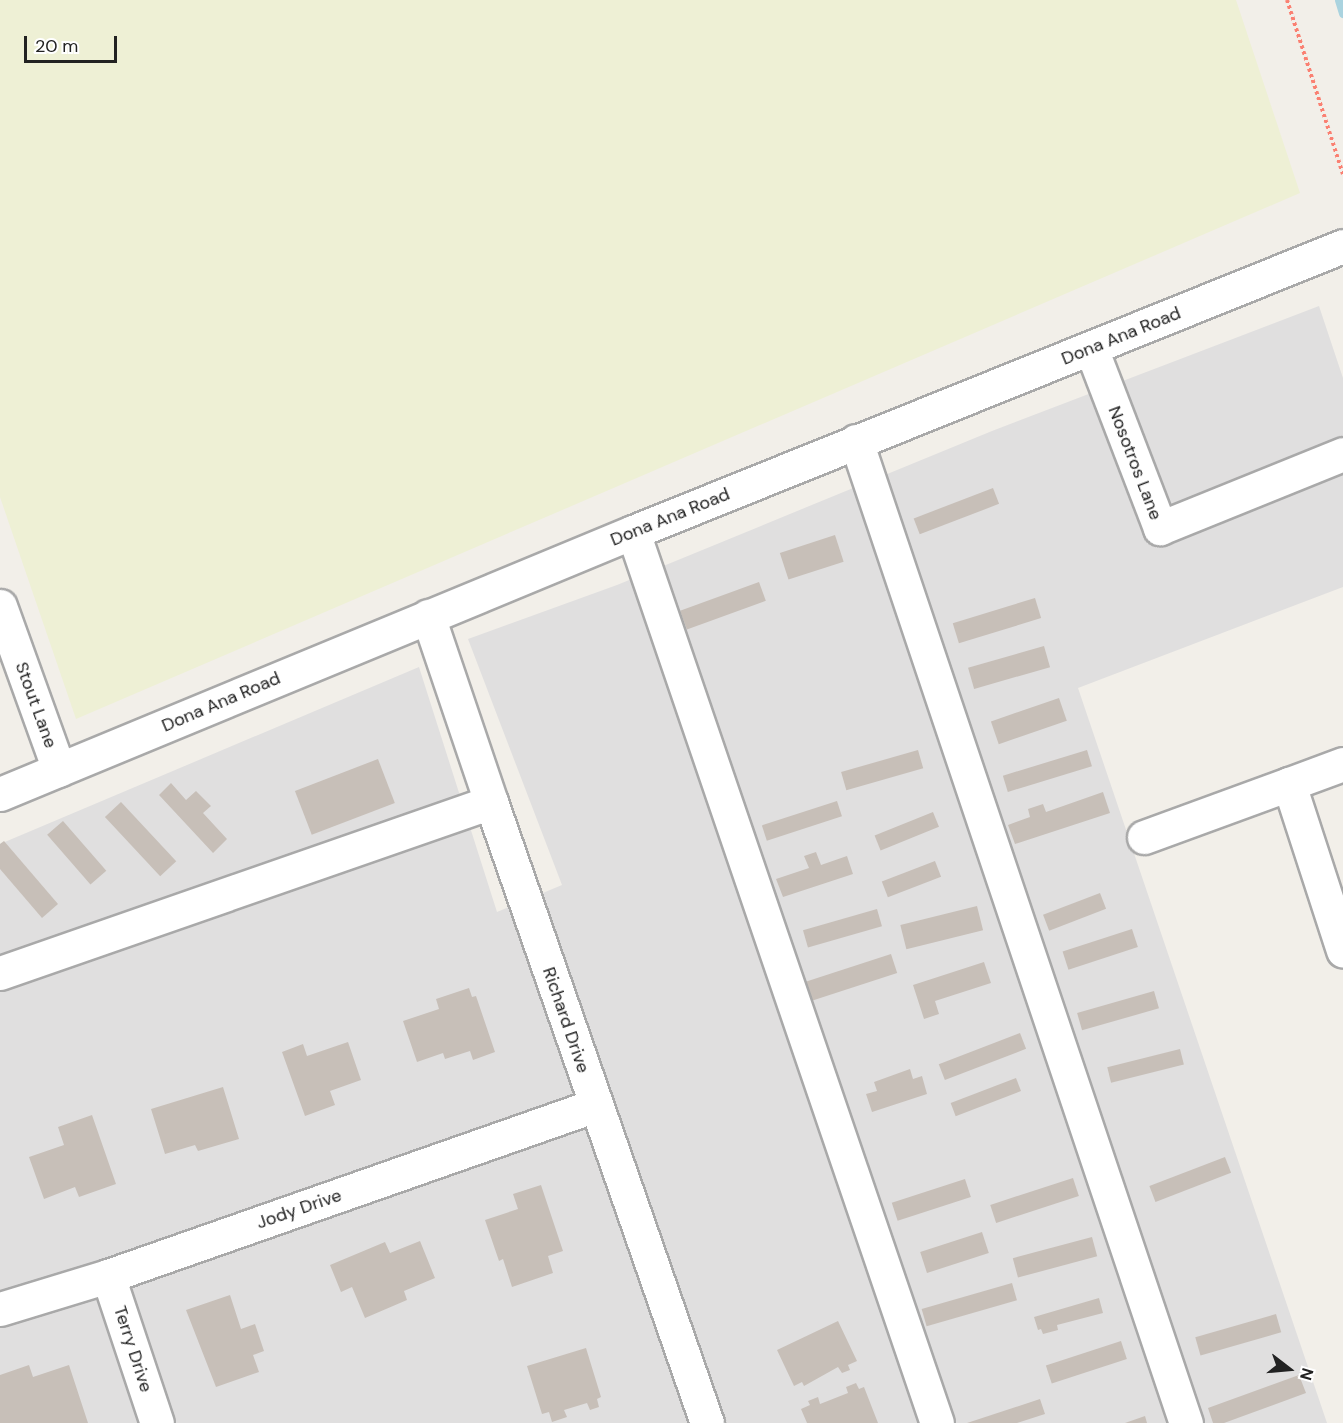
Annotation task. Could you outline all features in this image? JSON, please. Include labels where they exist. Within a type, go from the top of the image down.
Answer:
[{"type":"street","name":"Dona Ana Road","points":[[0,794],[856,441],[1341,253]]},
{"type":"street","name":"Nosotros Lane","points":[[1091,348],[1160,528],[1343,454]]},
{"type":"street","points":[[856,441],[1186,1423]]},
{"type":"street","points":[[633,532],[938,1423]]},
{"type":"street","name":"Stout Lane","points":[[0,606],[59,770]]},
{"type":"street","name":"Richard Drive","points":[[428,616],[490,802],[708,1423]]},
{"type":"street","points":[[1144,837],[1343,764]]},
{"type":"street","points":[[1289,784],[1343,950]]},
{"type":"street","points":[[0,973],[490,802]]},
{"type":"street","name":"Jody Drive","points":[[0,1309],[108,1276],[596,1105]]},
{"type":"street","name":"Terry Drive","points":[[108,1276],[157,1423]]},
{"type":"path","points":[[1287,0],[1343,174]]},
{"type":"shaded area","points":[[1319,306],[1343,378],[1343,587],[1078,688],[1327,1423],[0,1423],[0,844],[419,667],[497,912],[562,885],[468,639],[617,585],[992,431]]},
{"type":"green space","points":[[0,0],[1236,0],[1300,193],[76,719],[0,497]]},
{"type":"building","points":[[993,488],[999,504],[920,534],[914,518]]},
{"type":"building","points":[[835,535],[844,562],[788,580],[780,553]]},
{"type":"building","points":[[759,582],[766,601],[687,630],[680,611]]},
{"type":"building","points":[[1035,598],[1041,618],[959,643],[953,623]]},
{"type":"building","points":[[1044,646],[1050,667],[974,689],[968,668]]},
{"type":"building","points":[[1059,698],[1067,721],[999,744],[991,721]]},
{"type":"building","points":[[918,750],[923,768],[846,790],[841,772]]},
{"type":"building","points":[[1087,750],[1092,766],[1008,792],[1003,776]]},
{"type":"building","points":[[378,759],[395,803],[312,835],[295,791]]},
{"type":"building","points":[[171,783],[186,800],[196,791],[211,806],[203,813],[227,839],[213,853],[159,795]]},
{"type":"building","points":[[1103,792],[1110,813],[1015,844],[1008,825],[1030,817],[1028,809],[1043,804],[1046,812]]},
{"type":"building","points":[[837,801],[842,816],[767,841],[762,825]]},
{"type":"building","points":[[121,802],[176,861],[160,876],[105,817]]},
{"type":"building","points":[[933,812],[939,827],[881,850],[875,836]]},
{"type":"building","points":[[63,821],[106,871],[90,885],[47,835]]},
{"type":"building","points":[[4,841],[58,904],[42,918],[0,869],[0,844]]},
{"type":"building","points":[[816,852],[821,865],[847,856],[853,874],[783,897],[776,879],[809,868],[804,856]]},
{"type":"building","points":[[935,861],[941,877],[888,897],[882,881]]},
{"type":"building","points":[[1100,893],[1106,909],[1049,931],[1043,915]]},
{"type":"building","points":[[977,906],[983,930],[906,949],[900,925]]},
{"type":"building","points":[[877,909],[882,926],[808,948],[803,930]]},
{"type":"building","points":[[1132,929],[1138,947],[1068,970],[1063,952]]},
{"type":"building","points":[[891,954],[897,973],[805,1003],[799,984]]},
{"type":"building","points":[[984,962],[991,983],[935,1001],[939,1014],[924,1019],[913,985]]},
{"type":"building","points":[[469,988],[472,997],[476,996],[495,1052],[473,1060],[470,1051],[445,1059],[443,1053],[417,1062],[403,1021],[439,1009],[436,999]]},
{"type":"building","points":[[1154,991],[1159,1008],[1082,1030],[1077,1013]]},
{"type":"building","points":[[1020,1033],[1026,1049],[945,1080],[939,1064]]},
{"type":"building","points":[[348,1042],[361,1080],[330,1091],[335,1105],[305,1116],[282,1052],[303,1044],[307,1056]]},
{"type":"building","points":[[1180,1049],[1184,1065],[1111,1083],[1107,1067]]},
{"type":"building","points":[[910,1069],[913,1079],[922,1076],[927,1094],[872,1112],[866,1094],[877,1091],[874,1082]]},
{"type":"building","points":[[1016,1078],[1021,1091],[956,1116],[951,1103]]},
{"type":"building","points":[[223,1087],[239,1139],[198,1151],[195,1145],[165,1154],[151,1109]]},
{"type":"building","points":[[92,1115],[116,1184],[79,1197],[75,1187],[44,1199],[29,1157],[64,1145],[58,1127]]},
{"type":"building","points":[[1225,1157],[1231,1173],[1155,1202],[1149,1186]]},
{"type":"building","points":[[1073,1178],[1079,1196],[996,1223],[990,1205]]},
{"type":"building","points":[[965,1179],[971,1197],[898,1221],[892,1203]]},
{"type":"building","points":[[541,1185],[563,1251],[548,1256],[553,1273],[512,1287],[503,1259],[499,1261],[485,1220],[518,1209],[513,1194]]},
{"type":"building","points":[[982,1232],[989,1253],[927,1273],[920,1252]]},
{"type":"building","points":[[1092,1237],[1097,1256],[1018,1278],[1013,1258]]},
{"type":"building","points":[[420,1241],[435,1278],[404,1291],[407,1300],[365,1318],[352,1287],[341,1292],[330,1265],[385,1242],[390,1253]]},
{"type":"building","points":[[1012,1283],[1017,1300],[927,1326],[922,1309]]},
{"type":"building","points":[[230,1295],[241,1329],[255,1324],[264,1351],[253,1355],[259,1372],[216,1387],[186,1310]]},
{"type":"building","points":[[1099,1298],[1103,1313],[1057,1325],[1058,1330],[1043,1334],[1041,1329],[1038,1330],[1034,1317]]},
{"type":"building","points":[[1276,1314],[1281,1332],[1200,1355],[1195,1337]]},
{"type":"building","points":[[838,1321],[857,1361],[848,1365],[850,1370],[842,1373],[838,1367],[804,1386],[802,1382],[794,1386],[777,1350]]},
{"type":"building","points":[[1121,1341],[1127,1359],[1052,1383],[1046,1365]]},
{"type":"building","points":[[586,1348],[601,1397],[597,1399],[599,1407],[590,1410],[587,1403],[564,1410],[567,1417],[552,1422],[549,1412],[542,1414],[527,1366]]},
{"type":"building","points":[[29,1365],[33,1377],[69,1365],[88,1423],[0,1423],[0,1375]]},
{"type":"building","points":[[1299,1375],[1306,1393],[1224,1423],[1213,1423],[1208,1408]]},
{"type":"building","points":[[856,1383],[859,1389],[864,1387],[878,1423],[807,1423],[801,1409],[810,1405],[808,1401],[818,1397],[820,1404],[848,1393],[846,1387]]},
{"type":"building","points":[[1040,1399],[1045,1414],[1017,1423],[967,1423]]},
{"type":"building","points":[[1145,1416],[1147,1423],[1125,1423]]},
{"type":"waterway","points":[[1339,0],[1343,13]]}]
